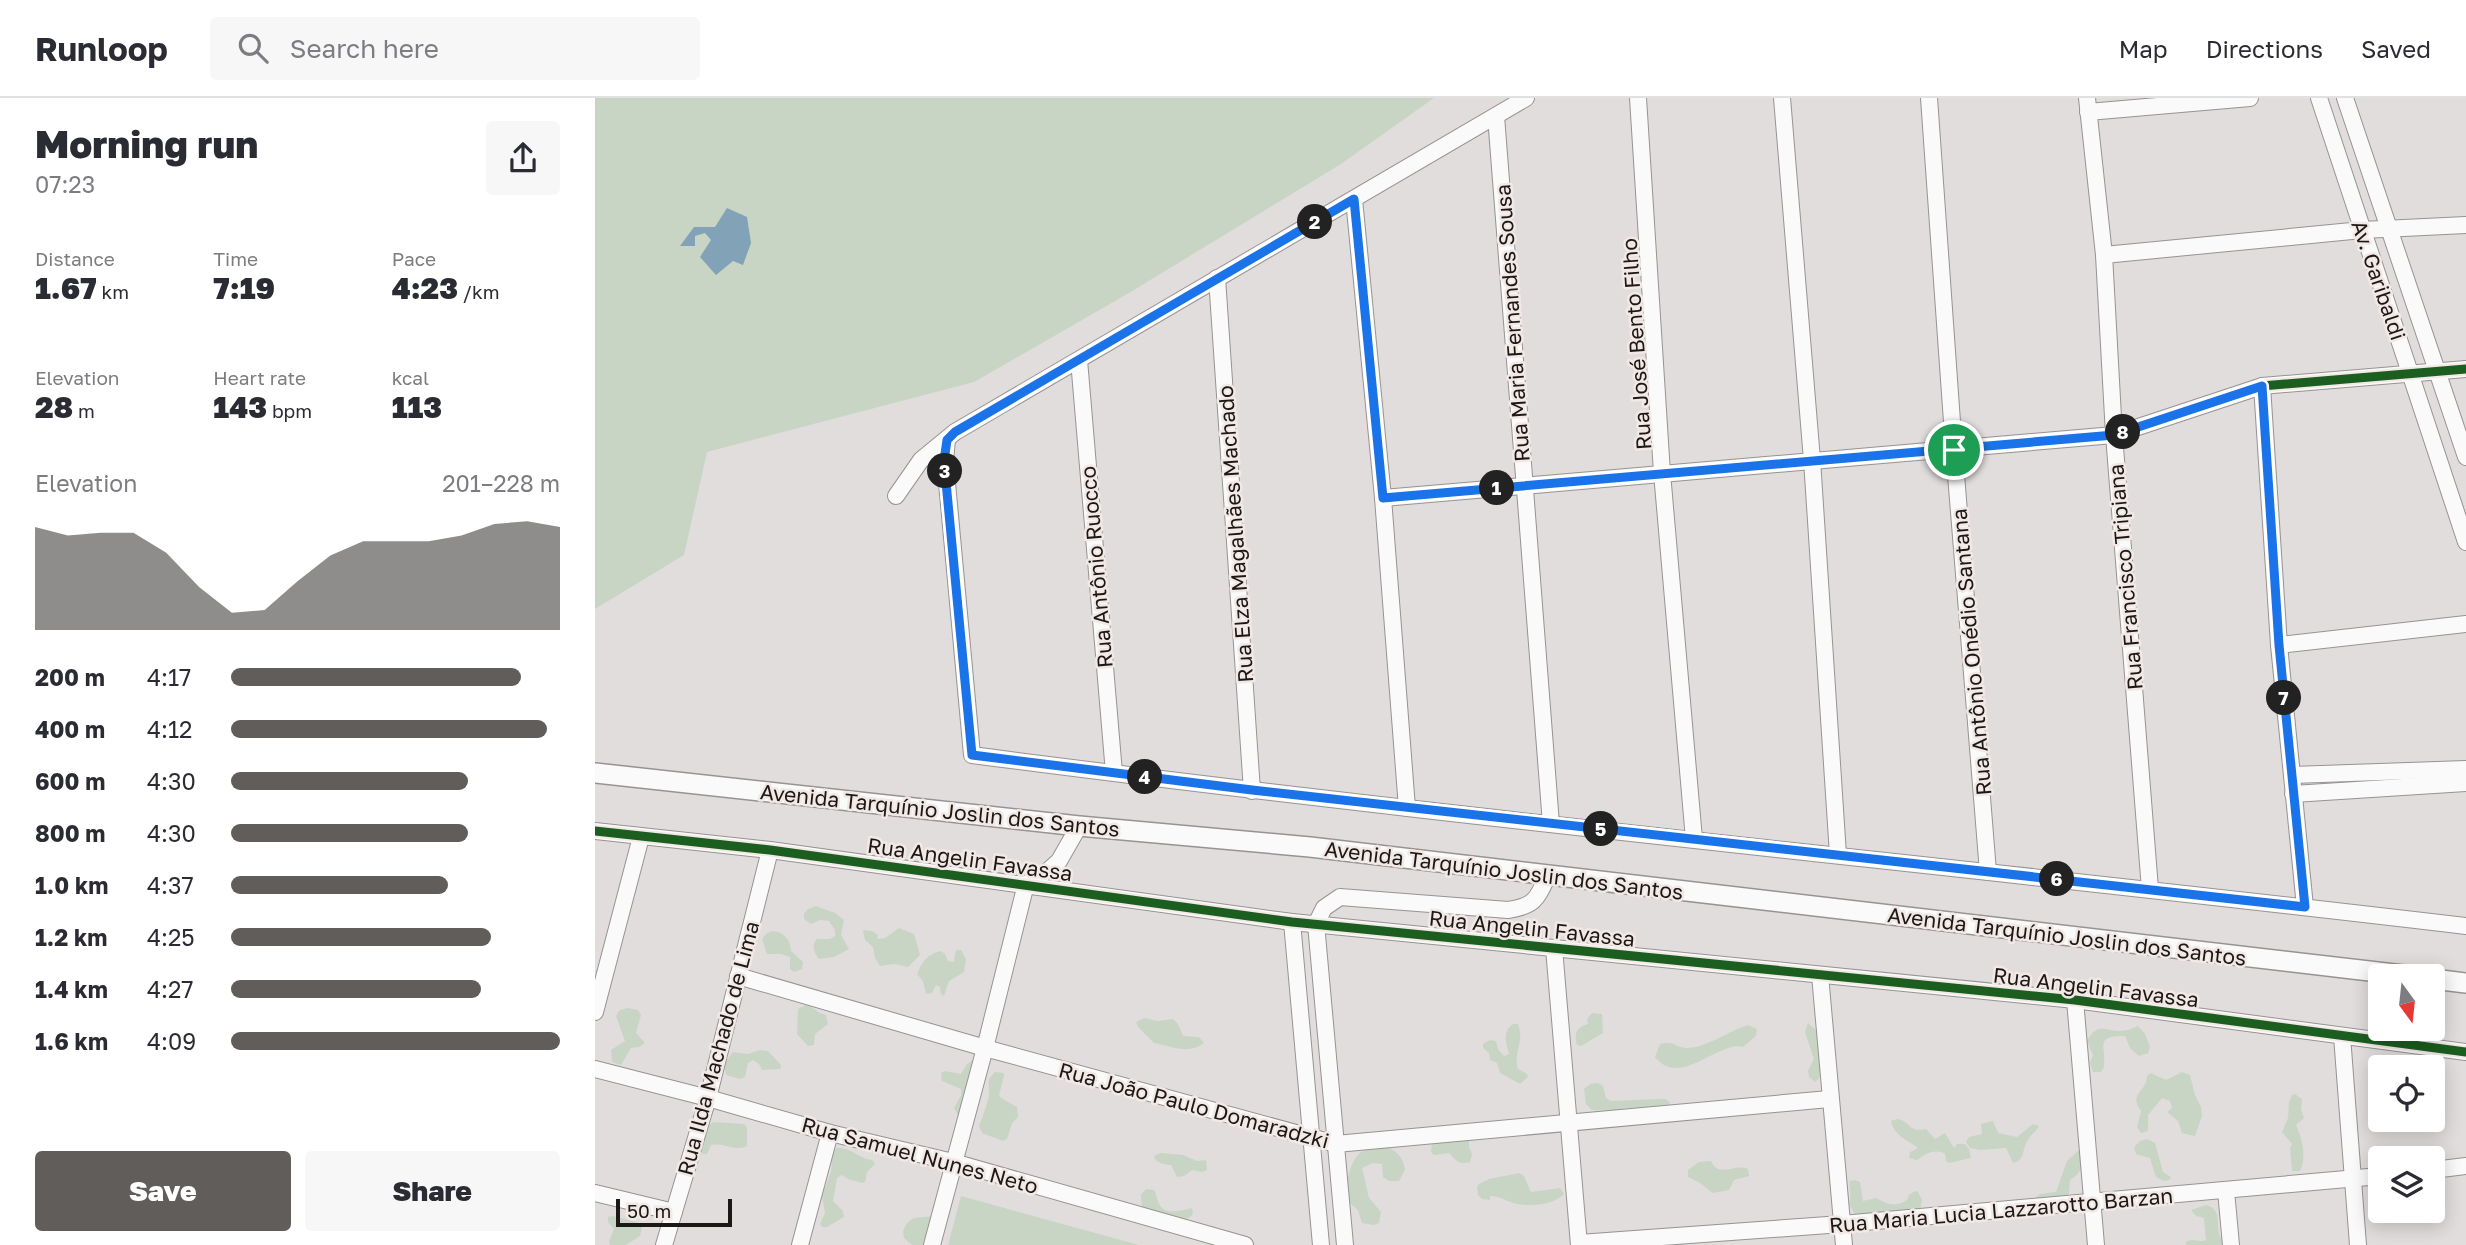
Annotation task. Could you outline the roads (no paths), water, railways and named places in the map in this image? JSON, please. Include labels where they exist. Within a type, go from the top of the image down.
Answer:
[{"type":"street","points":[[896,496],[921,460],[955,432],[1526,98]]},
{"type":"street","name":"Rua José Bento Filho","points":[[1638,98],[1662,473],[1694,839]]},
{"type":"street","points":[[1782,98],[1812,460],[1838,855]]},
{"type":"street","name":"Rua Antônio Onédio Santana","points":[[1929,98],[1954,450],[1989,872]]},
{"type":"street","points":[[2087,105],[2250,98]]},
{"type":"street","name":"Av. Garibaldi","points":[[2319,98],[2466,542]]},
{"type":"street","name":"Av. Garibaldi","points":[[2345,98],[2466,457]]},
{"type":"street","name":"Rua Francisco Tripiana","points":[[2087,105],[2104,255],[2114,435],[2150,889]]},
{"type":"street","name":"Rua Maria Fernandes Sousa","points":[[1496,116],[1551,824]]},
{"type":"street","points":[[1354,199],[1383,498],[1408,808]]},
{"type":"street","points":[[2104,255],[2362,230],[2466,225]]},
{"type":"street","name":"Rua Elza Magalhães Machado","points":[[1217,278],[1252,790]]},
{"type":"street","name":"Rua Antônio Ruocco","points":[[1079,360],[1114,773]]},
{"type":"street","points":[[1383,498],[2114,435],[2262,386],[2466,369]]},
{"type":"street","points":[[2262,386],[2279,645],[2305,907]]},
{"type":"street","points":[[947,440],[944,461],[972,755],[1408,808],[2466,926]]},
{"type":"street","points":[[2279,645],[2466,624]]},
{"type":"street","points":[[2292,775],[2466,769]]},
{"type":"street","name":"Avenida Tarquínio Joslin dos Santos","points":[[595,773],[1079,826],[1310,847],[2368,971]]},
{"type":"street","points":[[2293,794],[2466,783]]},
{"type":"street","points":[[932,1245],[1026,884],[1059,861],[1079,826]]},
{"type":"street","name":"Rua Angelin Favassa","points":[[595,831],[770,850],[1292,922],[2075,999],[2466,1052]]},
{"type":"street","points":[[595,1012],[641,836]]},
{"type":"street","name":"Rua Ilda Machado de Lima","points":[[664,1245],[708,1098],[770,850]]},
{"type":"street","points":[[1345,1245],[1316,924],[1324,908],[1340,897],[1508,910],[1524,908],[1537,899],[1548,875]]},
{"type":"street","points":[[1292,922],[1321,1245]]},
{"type":"street","points":[[1554,948],[1579,1244]]},
{"type":"street","points":[[1820,975],[1844,1245]]},
{"type":"street","name":"Rua João Paulo Domaradzki","points":[[738,976],[985,1048],[1336,1144],[1829,1099]]},
{"type":"street","points":[[2445,980],[2466,983]]},
{"type":"street","points":[[2075,999],[2097,1245]]},
{"type":"street","points":[[2342,1036],[2358,1245]]},
{"type":"street","name":"Rua Samuel Nunes Neto","points":[[595,1069],[830,1133],[953,1162],[1199,1239],[1245,1245]]},
{"type":"street","points":[[800,1245],[830,1133]]},
{"type":"street","points":[[2445,1169],[2466,1166]]},
{"type":"street","name":"Rua Maria Lucia Lazzarotto Barzan","points":[[1579,1244],[1842,1224],[2368,1177]]},
{"type":"street","points":[[2226,1191],[2231,1245]]},
{"type":"street","points":[[595,1193],[674,1212]]},
{"type":"water","points":[[727,208],[747,217],[751,243],[743,265],[733,261],[716,275],[700,257],[711,240],[705,233],[695,236],[695,246],[680,246],[694,227],[715,227]]}]
